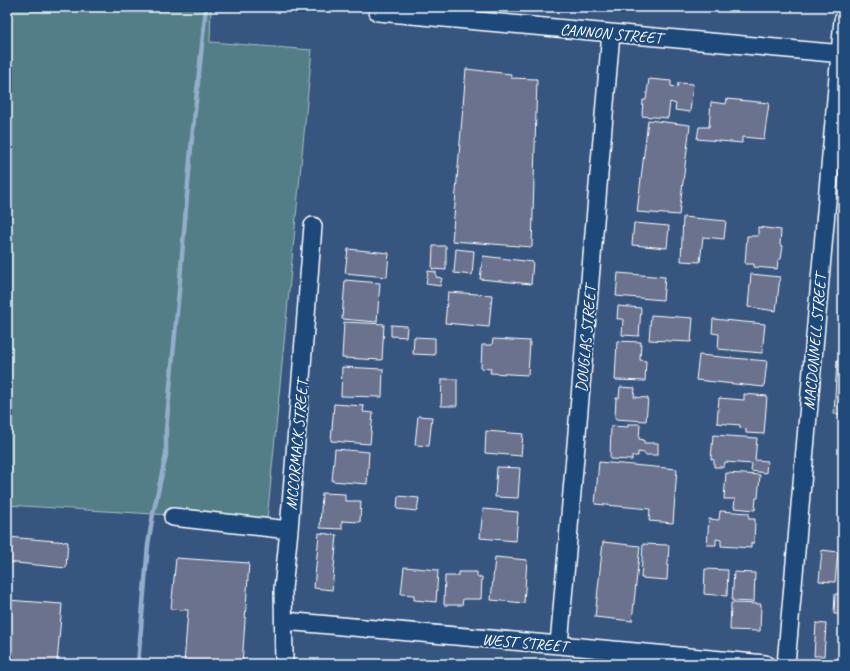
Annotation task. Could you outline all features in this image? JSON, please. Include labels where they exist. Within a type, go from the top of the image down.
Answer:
[{"type":"street","name":"CANNON STREET","points":[[378,12],[842,54]]},
{"type":"street","name":"MACDONNELL STREET","points":[[786,664],[842,54],[843,20]]},
{"type":"street","name":"DOUGLAS STREET","points":[[560,645],[610,33]]},
{"type":"street","name":"MCCORMACK STREET","points":[[284,664],[283,589],[313,226]]},
{"type":"street","points":[[173,517],[289,530]]},
{"type":"street","name":"WEST STREET","points":[[284,621],[560,645],[628,658],[765,664]]},
{"type":"green space","points":[[7,7],[211,7],[210,42],[312,50],[267,521],[7,505]]},
{"type":"building","points":[[466,69],[511,74],[511,78],[537,79],[532,247],[452,241]]},
{"type":"building","points":[[649,79],[671,81],[671,86],[677,88],[678,83],[693,84],[690,112],[675,110],[676,104],[670,102],[668,118],[642,116],[643,100],[646,100]]},
{"type":"building","points":[[727,99],[769,103],[764,139],[742,137],[742,143],[697,139],[699,127],[709,127],[711,102],[726,104]]},
{"type":"building","points":[[648,120],[690,125],[679,215],[637,212]]},
{"type":"building","points":[[683,217],[726,221],[724,239],[703,237],[700,262],[681,261]]},
{"type":"building","points":[[634,223],[669,226],[667,248],[632,245]]},
{"type":"building","points":[[758,227],[781,230],[780,245],[783,246],[781,259],[778,260],[777,269],[754,267],[754,264],[745,264],[747,236],[758,236]]},
{"type":"building","points":[[433,246],[446,246],[446,270],[432,269]]},
{"type":"building","points":[[348,249],[389,253],[387,277],[345,273]]},
{"type":"building","points":[[456,249],[474,251],[472,275],[454,273]]},
{"type":"building","points":[[483,256],[533,262],[531,284],[480,279]]},
{"type":"building","points":[[428,271],[436,272],[436,277],[442,278],[440,286],[426,284]]},
{"type":"building","points":[[618,273],[665,277],[663,300],[616,296]]},
{"type":"building","points":[[751,274],[780,277],[776,311],[748,307]]},
{"type":"building","points":[[345,280],[380,283],[377,322],[342,319]]},
{"type":"building","points":[[448,292],[492,295],[489,327],[445,323]]},
{"type":"building","points":[[618,306],[641,308],[639,336],[622,335],[623,319],[617,319]]},
{"type":"building","points":[[651,315],[693,318],[691,342],[649,340]]},
{"type":"building","points":[[713,319],[765,324],[762,353],[718,349],[719,334],[712,333]]},
{"type":"building","points":[[344,322],[384,324],[382,360],[342,358]]},
{"type":"building","points":[[391,325],[407,326],[406,337],[391,336]]},
{"type":"building","points":[[414,337],[435,338],[435,355],[413,354]]},
{"type":"building","points":[[493,339],[530,341],[528,375],[490,373],[491,369],[481,368],[482,345],[492,345]]},
{"type":"building","points":[[617,341],[641,342],[640,360],[646,361],[645,381],[615,380]]},
{"type":"building","points":[[699,355],[767,361],[764,387],[696,380]]},
{"type":"building","points":[[837,360],[843,360],[843,414],[834,414]]},
{"type":"building","points":[[342,367],[383,369],[382,397],[341,396]]},
{"type":"building","points":[[442,379],[457,379],[457,406],[441,406]]},
{"type":"building","points":[[620,387],[635,388],[634,397],[648,398],[646,421],[615,419],[616,398],[619,398]]},
{"type":"building","points":[[744,394],[767,396],[764,434],[746,433],[746,429],[740,428],[740,425],[717,423],[719,398],[744,400]]},
{"type":"building","points":[[334,404],[364,406],[363,412],[373,413],[370,444],[331,441]]},
{"type":"building","points":[[418,416],[432,417],[429,446],[415,445]]},
{"type":"building","points":[[628,424],[640,424],[639,439],[644,440],[644,443],[658,443],[658,455],[645,455],[645,453],[638,452],[638,456],[632,456],[632,460],[610,459],[611,426],[628,427]]},
{"type":"building","points":[[486,431],[523,434],[521,456],[485,453]]},
{"type":"building","points":[[713,435],[757,438],[755,460],[767,461],[766,473],[751,471],[752,464],[725,462],[724,467],[714,467],[714,460],[711,459]]},
{"type":"building","points":[[335,449],[369,452],[367,484],[332,481]]},
{"type":"building","points":[[599,462],[677,469],[673,523],[649,521],[650,509],[595,504]]},
{"type":"building","points":[[497,467],[520,468],[518,498],[495,497]]},
{"type":"building","points":[[726,473],[760,475],[758,498],[756,498],[755,510],[734,508],[735,499],[724,499]]},
{"type":"building","points":[[322,493],[345,494],[345,501],[361,501],[360,522],[342,521],[342,529],[320,528]]},
{"type":"building","points":[[398,496],[419,498],[417,511],[397,509]]},
{"type":"building","points":[[483,509],[518,512],[516,541],[480,538]]},
{"type":"building","points":[[720,511],[749,513],[749,519],[755,519],[754,543],[751,543],[751,548],[721,546],[721,540],[716,539],[716,545],[707,545],[709,519],[719,520]]},
{"type":"building","points":[[319,533],[337,535],[332,590],[314,588]]},
{"type":"building","points":[[7,537],[68,542],[66,568],[7,562]]},
{"type":"building","points":[[603,542],[640,546],[632,621],[595,617]]},
{"type":"building","points":[[643,544],[669,545],[667,580],[641,578]]},
{"type":"building","points":[[822,550],[838,552],[835,582],[819,581]]},
{"type":"building","points":[[495,557],[527,560],[524,603],[491,600]]},
{"type":"building","points":[[176,558],[249,563],[242,664],[184,664],[188,610],[171,609]]},
{"type":"building","points":[[404,567],[438,570],[436,602],[414,600],[414,595],[401,594]]},
{"type":"building","points":[[705,569],[728,570],[727,596],[704,594]]},
{"type":"building","points":[[458,572],[477,572],[477,577],[482,577],[481,599],[463,599],[462,605],[444,605],[445,576],[458,576]]},
{"type":"building","points":[[734,572],[755,573],[754,602],[732,601]]},
{"type":"building","points":[[835,594],[843,594],[843,614],[834,614]]},
{"type":"building","points":[[7,600],[62,604],[57,664],[7,664]]},
{"type":"building","points":[[731,603],[761,604],[760,631],[730,630]]},
{"type":"building","points":[[816,623],[826,624],[824,656],[814,656]]},
{"type":"waterway","points":[[138,664],[148,545],[166,455],[166,430],[191,148],[206,7]]}]
